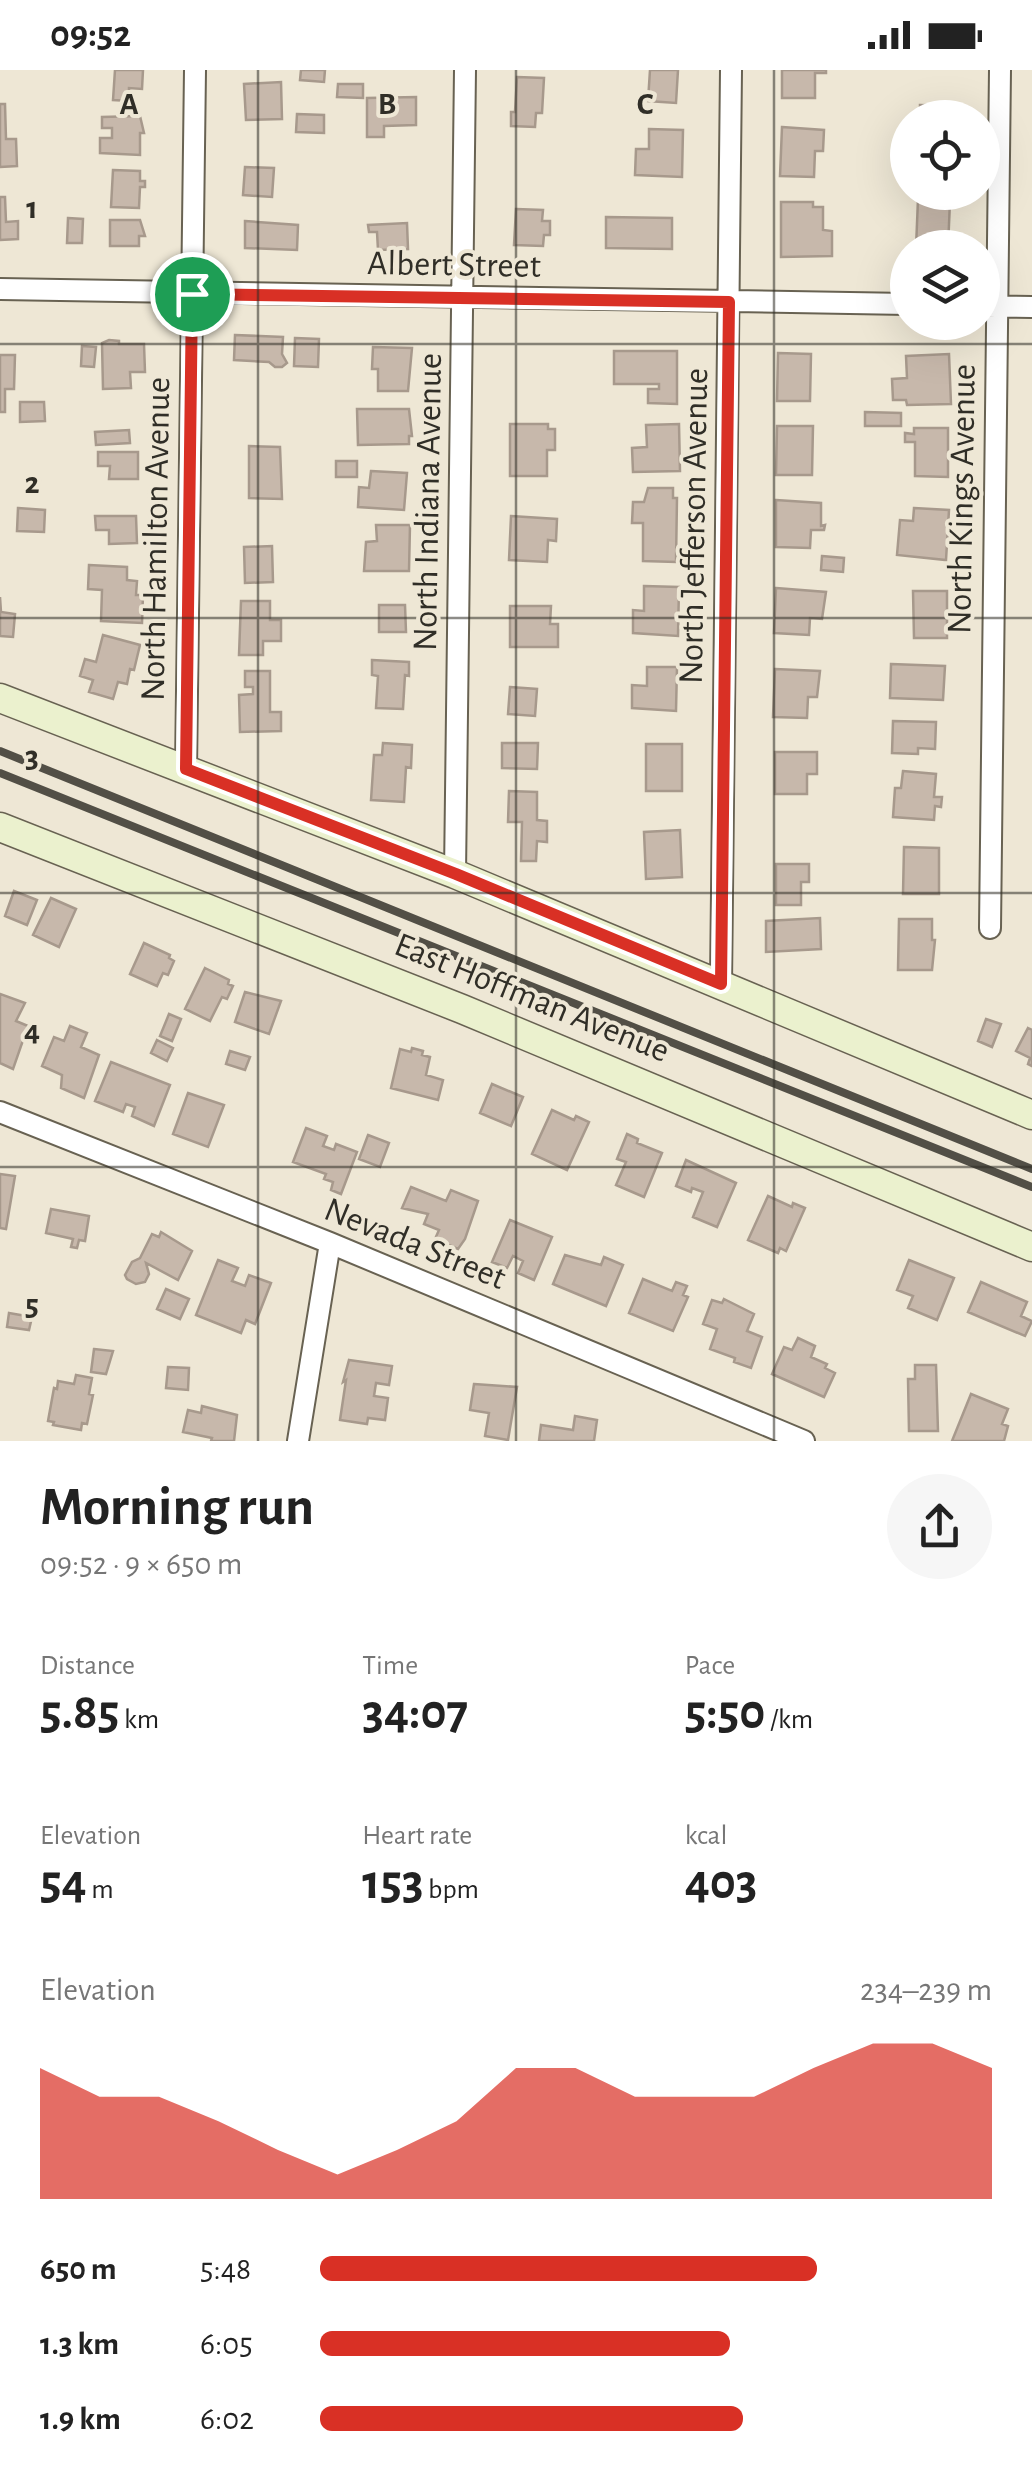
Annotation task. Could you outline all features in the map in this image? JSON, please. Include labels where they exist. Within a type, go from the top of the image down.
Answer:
[{"type":"street","name":"North Hamilton Avenue","points":[[186,769],[194,70]]},
{"type":"street","name":"North Indiana Avenue","points":[[456,874],[465,70]]},
{"type":"street","name":"North Jefferson Avenue","points":[[721,984],[731,70]]},
{"type":"street","name":"North Kings Avenue","points":[[993,230],[1000,70]]},
{"type":"street","name":"Albert Street","points":[[0,289],[890,304]]},
{"type":"street","points":[[1000,306],[1032,307]]},
{"type":"street","name":"North Kings Avenue","points":[[989,340],[990,928]]},
{"type":"street","points":[[0,698],[456,874],[1032,1114]]},
{"type":"street","name":"East Hoffman Avenue","points":[[0,828],[462,1009],[1032,1247]]},
{"type":"street","name":"Nevada Street","points":[[0,1112],[804,1441]]},
{"type":"street","points":[[298,1441],[330,1244]]},
{"type":"building","points":[[115,70],[143,70],[142,89],[129,88],[129,101],[113,100]]},
{"type":"building","points":[[301,70],[325,70],[324,82],[300,80]]},
{"type":"building","points":[[650,70],[678,70],[676,103],[648,101]]},
{"type":"building","points":[[782,70],[826,73],[815,73],[815,98],[782,98]]},
{"type":"building","points":[[517,77],[544,78],[542,113],[536,113],[535,127],[511,126]]},
{"type":"building","points":[[281,82],[282,119],[246,120],[244,84]]},
{"type":"building","points":[[338,84],[363,84],[363,98],[337,97]]},
{"type":"building","points":[[416,97],[416,125],[384,126],[384,137],[367,137],[367,98]]},
{"type":"building","points":[[0,104],[5,104],[6,139],[16,139],[17,166],[0,167]]},
{"type":"building","points":[[297,114],[324,115],[324,133],[296,132]]},
{"type":"building","points":[[140,116],[144,133],[140,133],[140,155],[100,153],[100,138],[112,138],[112,128],[102,128],[102,117]]},
{"type":"building","points":[[782,127],[824,130],[823,151],[815,151],[814,177],[780,176]]},
{"type":"building","points":[[649,129],[683,130],[682,177],[635,175],[636,149],[649,149]]},
{"type":"building","points":[[245,167],[274,168],[272,197],[243,195]]},
{"type":"building","points":[[113,170],[140,171],[145,187],[140,187],[139,208],[111,207]]},
{"type":"building","points":[[0,197],[5,197],[6,222],[18,221],[18,239],[0,240]]},
{"type":"building","points":[[781,202],[813,202],[813,207],[823,207],[823,230],[832,231],[832,256],[781,257]]},
{"type":"building","points":[[516,209],[543,210],[542,221],[550,221],[550,235],[544,235],[543,246],[514,245]]},
{"type":"building","points":[[918,210],[950,210],[949,230],[917,230]]},
{"type":"building","points":[[606,217],[672,218],[672,249],[606,248]]},
{"type":"building","points":[[68,218],[83,219],[82,243],[67,243]]},
{"type":"building","points":[[110,220],[140,220],[145,236],[139,236],[139,246],[110,246]]},
{"type":"building","points":[[245,221],[298,225],[297,250],[245,248]]},
{"type":"building","points":[[407,223],[408,249],[378,250],[377,232],[369,232],[368,225]]},
{"type":"building","points":[[235,335],[283,337],[282,354],[287,363],[275,367],[269,362],[234,360]]},
{"type":"building","points":[[295,338],[319,339],[318,367],[294,366]]},
{"type":"building","points":[[109,340],[144,344],[145,372],[130,372],[131,388],[103,389],[102,343]]},
{"type":"building","points":[[82,346],[96,347],[94,367],[81,366]]},
{"type":"building","points":[[373,347],[412,348],[408,391],[378,391],[378,369],[372,369]]},
{"type":"building","points":[[614,351],[677,351],[677,404],[648,403],[648,389],[659,389],[659,384],[614,384]]},
{"type":"building","points":[[778,353],[811,354],[810,401],[777,401]]},
{"type":"building","points":[[949,354],[951,404],[907,405],[906,400],[893,400],[892,379],[907,378],[906,356]]},
{"type":"building","points":[[0,355],[15,355],[14,389],[5,389],[5,412],[0,412]]},
{"type":"building","points":[[20,402],[44,402],[45,421],[20,422]]},
{"type":"building","points":[[357,409],[409,409],[409,444],[358,445]]},
{"type":"building","points":[[865,412],[901,413],[901,426],[865,426]]},
{"type":"building","points":[[510,424],[548,424],[548,429],[555,429],[555,450],[547,450],[547,476],[510,476]]},
{"type":"building","points":[[679,424],[680,471],[633,472],[632,448],[647,447],[646,425]]},
{"type":"building","points":[[777,426],[813,426],[812,475],[776,475]]},
{"type":"building","points":[[914,428],[948,428],[948,477],[915,476],[915,442],[905,442],[905,433],[914,434]]},
{"type":"building","points":[[129,430],[130,443],[96,445],[95,432]]},
{"type":"building","points":[[249,446],[280,447],[282,499],[249,498]]},
{"type":"building","points":[[98,452],[138,452],[138,479],[109,479],[110,466],[98,466]]},
{"type":"building","points":[[336,461],[357,461],[357,477],[336,477]]},
{"type":"building","points":[[371,471],[407,473],[404,510],[358,507],[359,487],[369,488]]},
{"type":"building","points":[[648,488],[673,488],[673,498],[677,498],[676,562],[643,561],[643,523],[632,523],[633,502],[644,502]]},
{"type":"building","points":[[776,500],[821,503],[824,530],[811,530],[810,548],[776,547]]},
{"type":"building","points":[[18,508],[45,510],[44,532],[17,531]]},
{"type":"building","points":[[914,508],[949,510],[946,560],[897,555],[900,520],[913,521]]},
{"type":"building","points":[[95,516],[136,516],[137,543],[109,544],[109,530],[96,530]]},
{"type":"building","points":[[511,516],[557,519],[556,541],[548,540],[547,562],[509,560]]},
{"type":"building","points":[[376,525],[410,525],[409,571],[364,571],[366,542],[377,541]]},
{"type":"building","points":[[272,546],[273,582],[245,583],[244,547]]},
{"type":"building","points":[[822,556],[844,558],[843,572],[821,570]]},
{"type":"building","points":[[89,565],[127,567],[127,580],[137,581],[136,595],[143,595],[142,623],[101,621],[102,590],[88,589]]},
{"type":"building","points":[[644,586],[679,587],[678,636],[633,633],[633,610],[644,611]]},
{"type":"building","points":[[776,588],[826,592],[822,619],[810,618],[809,635],[774,633]]},
{"type":"building","points":[[913,591],[947,591],[947,638],[914,638]]},
{"type":"building","points":[[0,597],[1,612],[15,614],[13,637],[0,636]]},
{"type":"building","points":[[241,601],[270,601],[270,620],[281,620],[281,641],[263,641],[263,655],[239,655]]},
{"type":"building","points":[[379,605],[405,605],[406,632],[379,632]]},
{"type":"building","points":[[510,606],[551,606],[550,624],[558,624],[558,647],[510,647]]},
{"type":"building","points":[[103,635],[140,645],[127,684],[118,682],[113,699],[89,692],[93,680],[80,676],[85,659],[96,662]]},
{"type":"building","points":[[372,660],[409,662],[403,709],[376,708],[378,676],[372,675]]},
{"type":"building","points":[[891,664],[945,666],[943,700],[890,698]]},
{"type":"building","points":[[647,667],[677,667],[676,711],[632,708],[632,685],[647,686]]},
{"type":"building","points":[[775,669],[820,671],[817,697],[808,697],[807,718],[773,717]]},
{"type":"building","points":[[245,671],[270,671],[270,712],[281,712],[281,731],[240,732],[239,695],[253,694],[253,687],[245,687]]},
{"type":"building","points":[[510,687],[537,689],[535,716],[508,714]]},
{"type":"building","points":[[893,721],[936,722],[935,749],[918,748],[918,754],[892,753]]},
{"type":"building","points":[[383,743],[412,745],[404,802],[371,800],[374,755],[382,755]]},
{"type":"building","points":[[502,743],[538,743],[537,769],[502,768]]},
{"type":"building","points":[[646,744],[682,744],[682,791],[646,791]]},
{"type":"building","points":[[775,752],[817,752],[817,774],[807,774],[807,794],[775,794]]},
{"type":"building","points":[[903,771],[936,774],[934,797],[942,797],[941,807],[935,806],[934,820],[893,817],[895,788],[901,788]]},
{"type":"building","points":[[509,791],[537,792],[537,820],[547,821],[547,842],[537,841],[536,861],[521,861],[522,822],[508,822]]},
{"type":"building","points":[[680,830],[682,877],[646,879],[644,832]]},
{"type":"building","points":[[904,847],[939,848],[939,894],[903,894]]},
{"type":"building","points":[[776,864],[809,864],[809,882],[801,882],[801,905],[776,905]]},
{"type":"building","points":[[14,891],[37,900],[27,925],[5,916]]},
{"type":"building","points":[[51,898],[76,909],[59,947],[33,935]]},
{"type":"building","points":[[820,918],[821,949],[766,952],[766,921]]},
{"type":"building","points":[[899,919],[932,919],[932,970],[898,970]]},
{"type":"building","points":[[144,943],[170,955],[174,961],[157,986],[130,974]]},
{"type":"building","points":[[205,968],[233,986],[227,999],[222,997],[210,1021],[185,1009]]},
{"type":"building","points":[[245,992],[281,1001],[269,1034],[235,1022]]},
{"type":"building","points":[[0,994],[25,1003],[16,1021],[28,1026],[13,1069],[0,1063]]},
{"type":"building","points":[[169,1014],[181,1019],[172,1041],[160,1036]]},
{"type":"building","points":[[986,1019],[1001,1024],[992,1047],[978,1041]]},
{"type":"building","points":[[70,1026],[87,1033],[81,1047],[99,1055],[84,1098],[61,1088],[62,1075],[42,1066],[54,1037],[64,1041]]},
{"type":"building","points":[[1028,1028],[1032,1030],[1032,1066],[1028,1064],[1030,1058],[1016,1051]]},
{"type":"building","points":[[157,1040],[173,1048],[167,1061],[151,1053]]},
{"type":"building","points":[[412,1048],[430,1057],[426,1075],[443,1080],[438,1100],[391,1088],[400,1049],[411,1052]]},
{"type":"building","points":[[230,1051],[250,1057],[245,1070],[226,1064]]},
{"type":"building","points":[[111,1062],[170,1085],[154,1126],[132,1116],[135,1107],[126,1104],[123,1112],[95,1101]]},
{"type":"building","points":[[492,1084],[523,1097],[511,1126],[480,1113]]},
{"type":"building","points":[[188,1093],[224,1105],[208,1147],[173,1134]]},
{"type":"building","points":[[552,1110],[589,1122],[567,1170],[532,1154]]},
{"type":"building","points":[[306,1128],[327,1136],[323,1146],[334,1150],[336,1144],[357,1152],[341,1194],[331,1190],[333,1182],[324,1179],[326,1174],[293,1162]]},
{"type":"building","points":[[627,1134],[638,1139],[637,1143],[662,1153],[644,1197],[616,1185],[626,1162],[617,1159]]},
{"type":"building","points":[[368,1135],[389,1143],[380,1167],[359,1159]]},
{"type":"building","points":[[686,1160],[736,1183],[717,1227],[693,1217],[703,1192],[676,1186]]},
{"type":"building","points":[[0,1174],[15,1176],[6,1229],[0,1228]]},
{"type":"building","points":[[411,1187],[446,1201],[451,1190],[478,1201],[458,1249],[435,1239],[439,1230],[424,1224],[428,1214],[402,1208]]},
{"type":"building","points":[[768,1196],[792,1207],[793,1203],[805,1208],[786,1251],[780,1248],[778,1253],[748,1240]]},
{"type":"building","points":[[51,1209],[89,1216],[85,1241],[79,1240],[77,1248],[71,1247],[73,1239],[46,1233]]},
{"type":"building","points":[[510,1220],[552,1237],[534,1280],[518,1273],[523,1261],[513,1256],[507,1268],[492,1262]]},
{"type":"building","points":[[161,1232],[192,1251],[178,1280],[146,1263],[149,1274],[145,1282],[136,1284],[127,1279],[125,1275],[132,1262],[140,1258],[152,1234],[159,1237]]},
{"type":"building","points":[[565,1255],[601,1265],[604,1257],[623,1265],[606,1306],[553,1284]]},
{"type":"building","points":[[218,1260],[238,1268],[232,1281],[245,1286],[249,1275],[271,1283],[255,1324],[246,1320],[241,1333],[196,1315]]},
{"type":"building","points":[[909,1260],[954,1278],[937,1320],[908,1308],[913,1296],[897,1290]]},
{"type":"building","points":[[643,1279],[672,1291],[676,1282],[687,1286],[683,1295],[688,1297],[673,1331],[629,1313]]},
{"type":"building","points":[[981,1282],[1027,1302],[1021,1316],[1032,1321],[1025,1336],[968,1312]]},
{"type":"building","points":[[166,1289],[189,1299],[180,1319],[157,1309]]},
{"type":"building","points":[[724,1299],[754,1314],[747,1331],[762,1337],[751,1368],[710,1349],[717,1329],[703,1324],[712,1300],[722,1303]]},
{"type":"building","points":[[9,1313],[32,1317],[29,1330],[7,1327]]},
{"type":"building","points":[[798,1338],[815,1346],[811,1357],[827,1364],[825,1368],[835,1373],[824,1397],[772,1374],[784,1347],[792,1350]]},
{"type":"building","points":[[94,1349],[113,1351],[106,1374],[91,1372]]},
{"type":"building","points":[[349,1360],[392,1366],[389,1385],[376,1383],[374,1396],[388,1398],[385,1420],[368,1418],[367,1424],[340,1420]]},
{"type":"building","points":[[915,1365],[936,1365],[938,1431],[909,1431],[908,1379],[915,1379]]},
{"type":"building","points":[[168,1367],[189,1368],[188,1390],[166,1388]]},
{"type":"building","points":[[76,1375],[92,1378],[87,1424],[82,1423],[81,1430],[48,1421],[58,1381],[74,1384]]},
{"type":"building","points":[[474,1384],[517,1387],[508,1440],[485,1436],[489,1413],[470,1410]]},
{"type":"building","points":[[971,1394],[1008,1409],[1002,1424],[1008,1426],[1004,1441],[952,1441]]},
{"type":"building","points":[[202,1406],[237,1415],[234,1441],[211,1441],[212,1438],[183,1432],[188,1410],[201,1413]]},
{"type":"building","points":[[575,1416],[597,1420],[594,1441],[539,1441],[541,1425],[573,1430]]},
{"type":"railway","points":[[0,751],[1032,1169]]},
{"type":"railway","points":[[0,773],[1032,1187]]},
{"type":"route","points":[[192,294],[729,302],[721,984],[456,874],[186,769],[192,294]]}]
